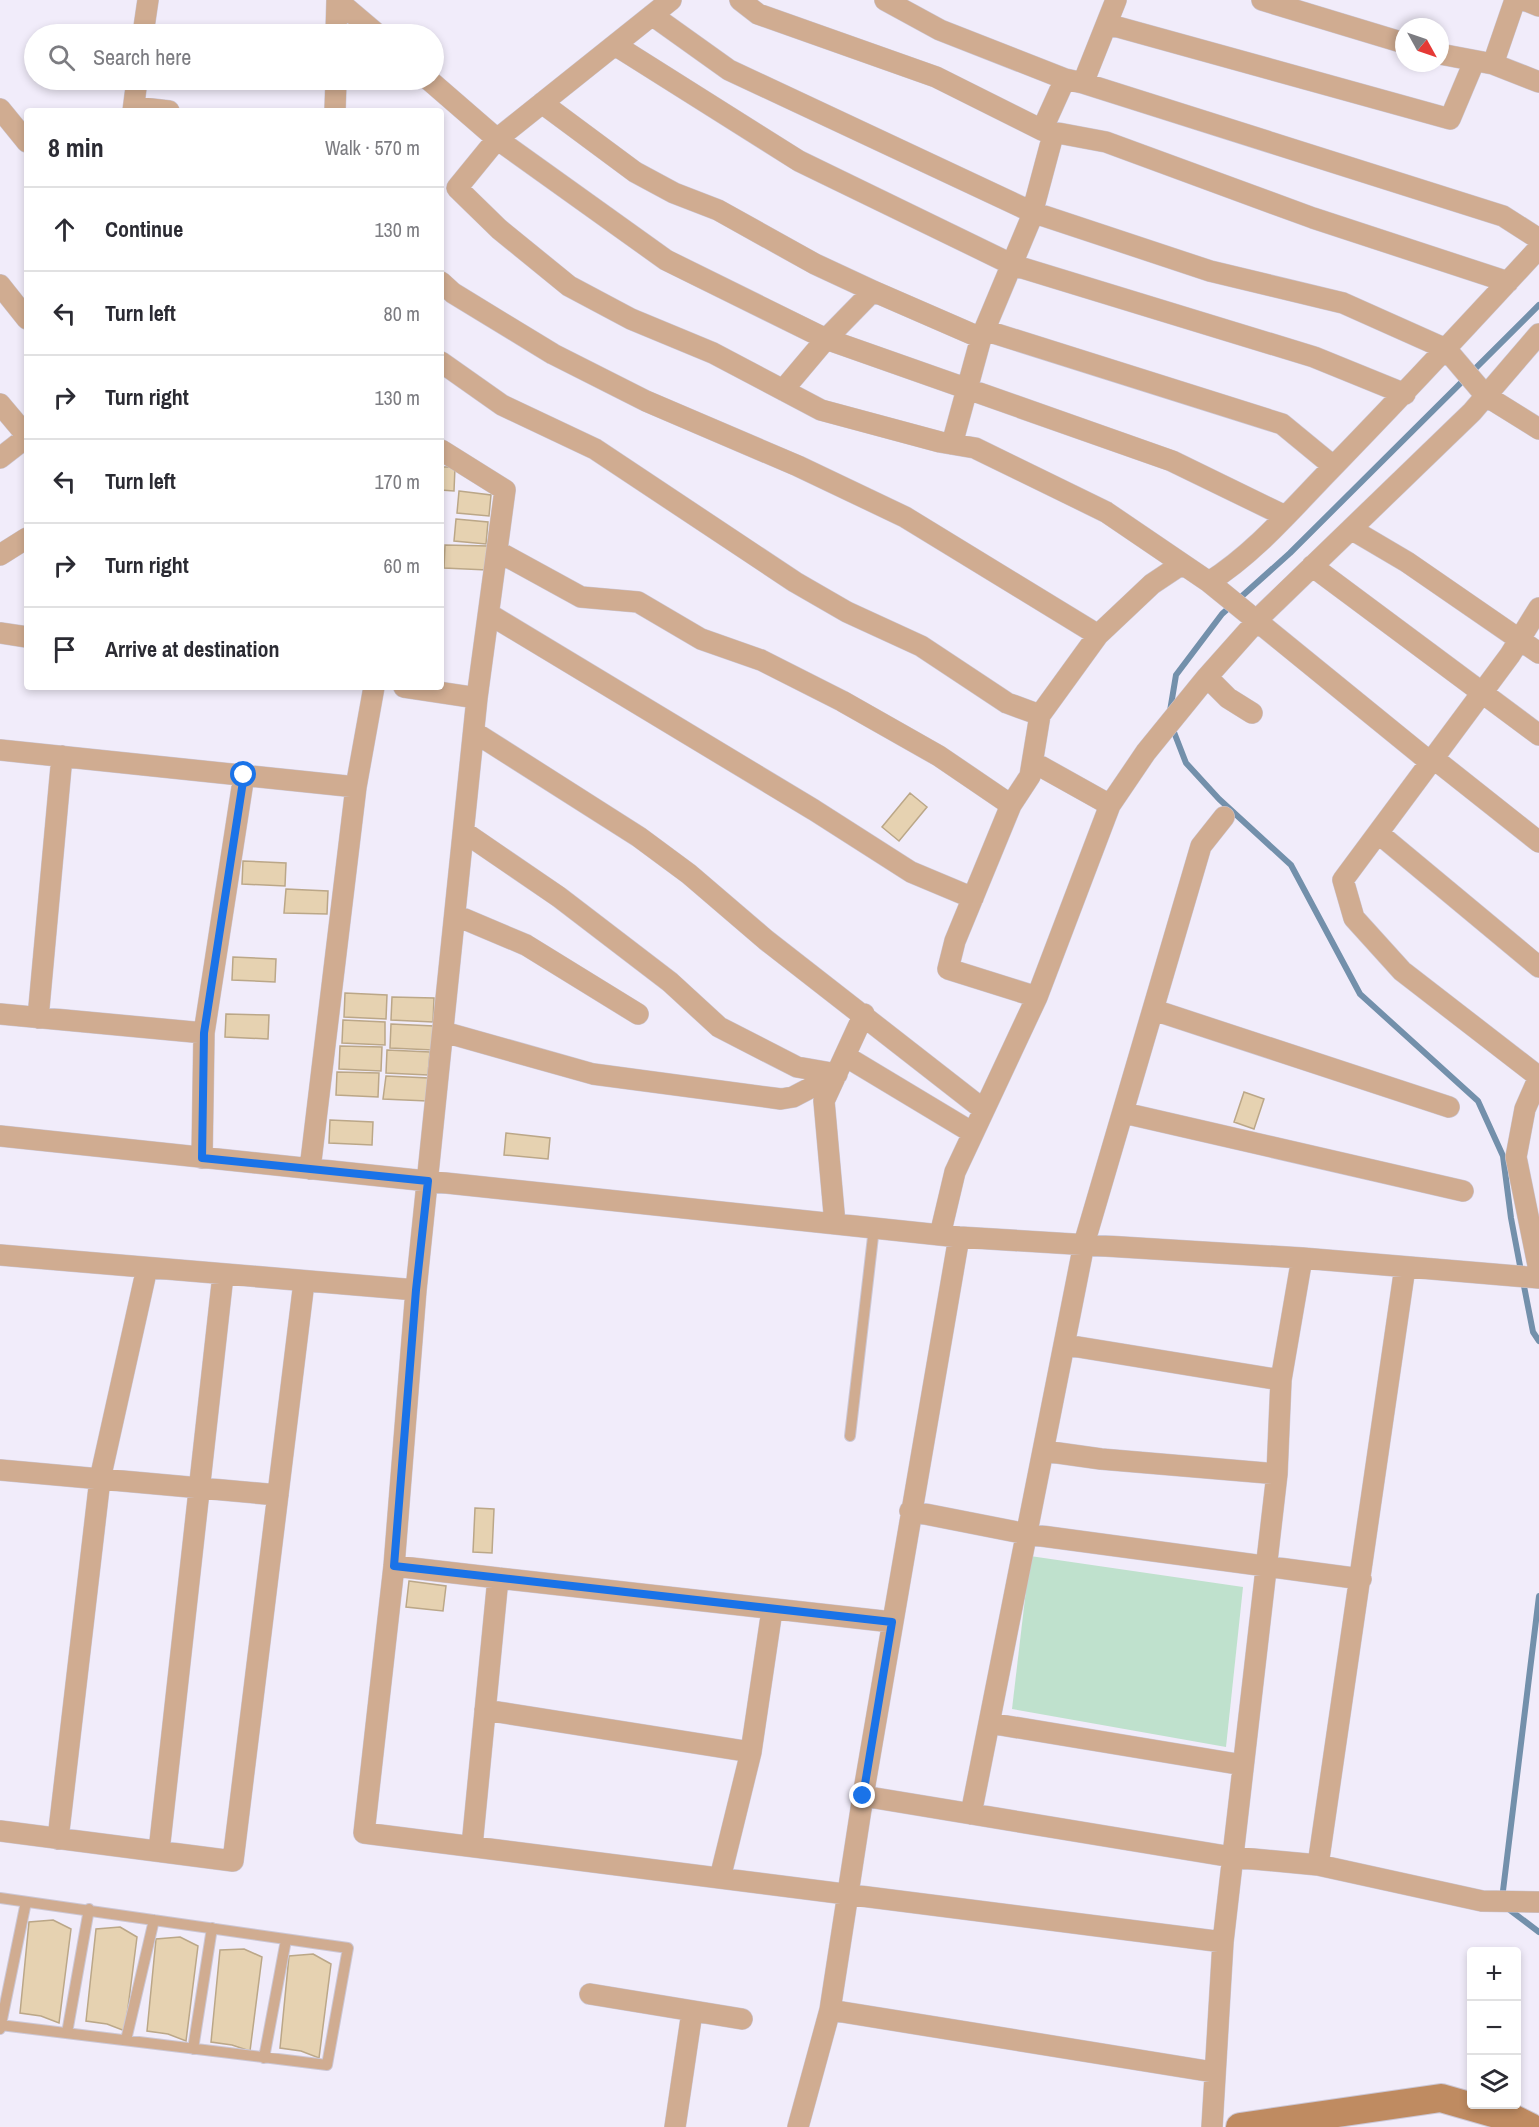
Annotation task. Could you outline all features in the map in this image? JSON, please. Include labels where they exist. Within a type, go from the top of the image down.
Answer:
[{"type":"street","points":[[144,24],[148,0]]},
{"type":"street","points":[[336,24],[337,0],[365,24]]},
{"type":"street","points":[[671,0],[497,139],[457,188],[499,229],[569,286],[631,319],[713,353],[821,410],[975,448],[1106,512],[1209,582],[1255,622],[1539,842]]},
{"type":"street","points":[[740,0],[758,14],[936,77],[1053,135],[1032,212],[1013,265],[983,334],[952,444]]},
{"type":"street","points":[[885,0],[940,30],[1074,81],[1503,216],[1539,239]]},
{"type":"street","points":[[1042,130],[1107,24],[1116,0]]},
{"type":"street","points":[[1262,0],[1395,40]]},
{"type":"street","points":[[1107,24],[1450,119],[1484,63],[1515,0]]},
{"type":"street","points":[[1524,0],[1539,6]]},
{"type":"street","points":[[652,15],[729,70],[1032,212],[1210,271],[1343,303],[1446,349],[1486,396],[1539,429]]},
{"type":"street","points":[[615,45],[799,161],[1013,265],[1314,357],[1405,394]]},
{"type":"street","points":[[1449,56],[1484,63],[1539,82]]},
{"type":"street","points":[[133,108],[136,90]]},
{"type":"street","points":[[335,108],[336,90]]},
{"type":"street","points":[[441,90],[497,139],[666,260],[826,339],[1172,461],[1285,516]]},
{"type":"street","points":[[542,104],[635,172],[674,193],[718,210],[815,264],[873,291],[983,334],[1282,424],[1333,466]]},
{"type":"street","points":[[0,110],[24,138]]},
{"type":"street","points":[[1042,130],[1106,142],[1313,218],[1508,282]]},
{"type":"street","points":[[1209,582],[1238,564],[1405,394],[1539,248]]},
{"type":"street","points":[[0,285],[24,315]]},
{"type":"street","points":[[444,285],[453,293],[553,354],[646,401],[798,466],[905,517],[1098,635]]},
{"type":"street","points":[[783,390],[826,339],[873,291]]},
{"type":"street","points":[[798,2127],[830,2010],[910,1511],[950,1236],[955,1172],[1038,998],[1110,805],[1146,752],[1255,622],[1486,396],[1539,335]]},
{"type":"street","points":[[444,364],[502,405],[595,448],[795,582],[838,607],[921,646],[1007,703],[1040,715]]},
{"type":"street","points":[[0,404],[24,432]]},
{"type":"street","points":[[0,458],[24,438]]},
{"type":"street","points":[[444,452],[505,490],[477,698],[416,1290],[394,1566],[364,1833],[1223,1942]]},
{"type":"street","points":[[1351,529],[1407,562],[1539,653]]},
{"type":"street","points":[[0,555],[24,540]]},
{"type":"street","points":[[497,551],[581,597],[638,602],[701,639],[761,660],[842,701],[939,756],[1011,805]]},
{"type":"street","points":[[1038,998],[948,969],[955,940],[1011,805],[1030,776],[1040,715],[1098,635],[1152,584],[1182,564]]},
{"type":"street","points":[[1312,566],[1539,735]]},
{"type":"street","points":[[0,1137],[950,1236],[1530,1275],[1516,1156],[1525,1108],[1539,1077],[1402,971],[1354,918],[1343,880],[1481,694],[1539,608]]},
{"type":"street","points":[[489,614],[814,810],[911,872],[973,898]]},
{"type":"street","points":[[0,633],[24,637]]},
{"type":"street","points":[[1207,677],[1228,698],[1252,713]]},
{"type":"street","points":[[310,1169],[356,787],[373,690]]},
{"type":"street","points":[[424,690],[477,698]]},
{"type":"street","points":[[474,732],[639,837],[689,874],[766,940],[864,1014],[984,1110]]},
{"type":"street","points":[[0,750],[356,787]]},
{"type":"street","points":[[38,1018],[62,756]]},
{"type":"street","points":[[1033,762],[1110,805]]},
{"type":"street","points":[[202,1158],[204,1033],[244,775]]},
{"type":"street","points":[[971,1814],[1084,1244],[1201,846],[1224,817]]},
{"type":"street","points":[[464,832],[558,897],[670,982],[718,1027],[797,1067],[841,1065],[973,1133]]},
{"type":"street","points":[[1378,833],[1539,968]]},
{"type":"street","points":[[455,915],[526,945],[638,1014]]},
{"type":"street","points":[[1154,1010],[1449,1107]]},
{"type":"street","points":[[0,1014],[204,1033]]},
{"type":"street","points":[[835,1224],[824,1101],[864,1014]]},
{"type":"street","points":[[444,1032],[593,1074],[781,1099],[793,1097],[841,1065]]},
{"type":"street","points":[[1124,1113],[1463,1191]]},
{"type":"street","points":[[0,1256],[416,1290]]},
{"type":"street","points":[[1212,2127],[1213,2072],[1223,1942],[1277,1474],[1281,1380],[1302,1258]]},
{"type":"street","points":[[58,1839],[100,1479],[147,1268]]},
{"type":"street","points":[[1318,1865],[1405,1268]]},
{"type":"street","points":[[159,1851],[223,1275]]},
{"type":"street","points":[[0,1831],[233,1861],[304,1282]]},
{"type":"street","points":[[1065,1345],[1281,1380]]},
{"type":"street","points":[[1044,1451],[1101,1459],[1277,1474]]},
{"type":"street","points":[[0,1470],[278,1495]]},
{"type":"street","points":[[910,1511],[1027,1534],[1360,1579]]},
{"type":"street","points":[[394,1566],[892,1622]]},
{"type":"street","points":[[472,1846],[498,1578]]},
{"type":"street","points":[[720,1878],[751,1752],[772,1610]]},
{"type":"street","points":[[484,1710],[751,1752]]},
{"type":"street","points":[[989,1723],[1243,1765]]},
{"type":"street","points":[[863,1796],[1233,1857],[1318,1865],[1482,1901],[1539,1902]]},
{"type":"street","points":[[590,1994],[742,2019]]},
{"type":"street","points":[[830,2010],[1213,2072]]},
{"type":"street","points":[[675,2127],[692,2012]]},
{"type":"street","points":[[1240,2127],[1441,2098],[1514,2119],[1530,2127]]},
{"type":"lane","points":[[850,1436],[874,1228]]},
{"type":"lane","points":[[0,1898],[348,1948],[327,2065],[0,2026],[26,1902]]},
{"type":"lane","points":[[66,2033],[89,1909]]},
{"type":"lane","points":[[126,2040],[154,1920]]},
{"type":"lane","points":[[193,2049],[212,1928]]},
{"type":"lane","points":[[264,2058],[286,1940]]},
{"type":"green space","points":[[1030,1556],[1243,1587],[1226,1747],[1012,1709]]},
{"type":"building","points":[[444,467],[455,467],[454,491],[444,490]]},
{"type":"building","points":[[459,491],[491,495],[489,516],[457,513]]},
{"type":"building","points":[[456,519],[488,522],[486,544],[454,541]]},
{"type":"building","points":[[445,545],[488,546],[487,570],[444,568]]},
{"type":"building","points":[[910,793],[927,807],[899,841],[882,827]]},
{"type":"building","points":[[243,861],[286,863],[285,886],[242,884]]},
{"type":"building","points":[[286,889],[328,891],[327,914],[284,913]]},
{"type":"building","points":[[233,957],[276,959],[275,982],[232,980]]},
{"type":"building","points":[[345,993],[387,995],[386,1019],[344,1017]]},
{"type":"building","points":[[392,997],[434,998],[433,1022],[391,1020]]},
{"type":"building","points":[[226,1014],[269,1015],[268,1039],[225,1037]]},
{"type":"building","points":[[343,1020],[385,1022],[385,1045],[342,1043]]},
{"type":"building","points":[[391,1024],[434,1026],[433,1050],[390,1048]]},
{"type":"building","points":[[340,1046],[382,1047],[381,1071],[339,1069]]},
{"type":"building","points":[[387,1050],[430,1052],[428,1075],[386,1073]]},
{"type":"building","points":[[337,1072],[379,1073],[378,1097],[336,1095]]},
{"type":"building","points":[[386,1076],[429,1078],[427,1101],[383,1099]]},
{"type":"building","points":[[1244,1092],[1264,1099],[1254,1129],[1234,1122]]},
{"type":"building","points":[[330,1120],[373,1122],[372,1145],[329,1143]]},
{"type":"building","points":[[506,1133],[550,1138],[548,1159],[504,1155]]},
{"type":"building","points":[[475,1508],[494,1509],[492,1553],[473,1552]]},
{"type":"building","points":[[409,1581],[446,1586],[443,1611],[406,1607]]},
{"type":"building","points":[[53,1920],[71,1929],[59,2023],[41,2016],[20,2013],[29,1922]]},
{"type":"building","points":[[120,1927],[137,1937],[125,2031],[107,2024],[86,2021],[96,1929]]},
{"type":"building","points":[[180,1937],[198,1946],[186,2041],[168,2034],[147,2031],[156,1939]]},
{"type":"building","points":[[244,1949],[262,1957],[250,2051],[211,2042],[220,1950]]},
{"type":"building","points":[[313,1954],[331,1964],[319,2058],[301,2051],[280,2048],[289,1956]]},
{"type":"waterway","points":[[1170,711],[1176,675],[1222,614],[1290,553],[1539,305]]},
{"type":"waterway","points":[[1172,727],[1186,763],[1219,799],[1291,865],[1360,994],[1478,1101],[1503,1156],[1521,1271]]},
{"type":"waterway","points":[[1523,1281],[1533,1332],[1539,1341]]},
{"type":"waterway","points":[[1502,1899],[1539,1596]]},
{"type":"waterway","points":[[1506,1907],[1539,1932]]},
{"type":"route","points":[[244,775],[204,1033],[202,1158],[428,1181],[416,1290],[394,1566],[892,1622],[863,1796]]}]
